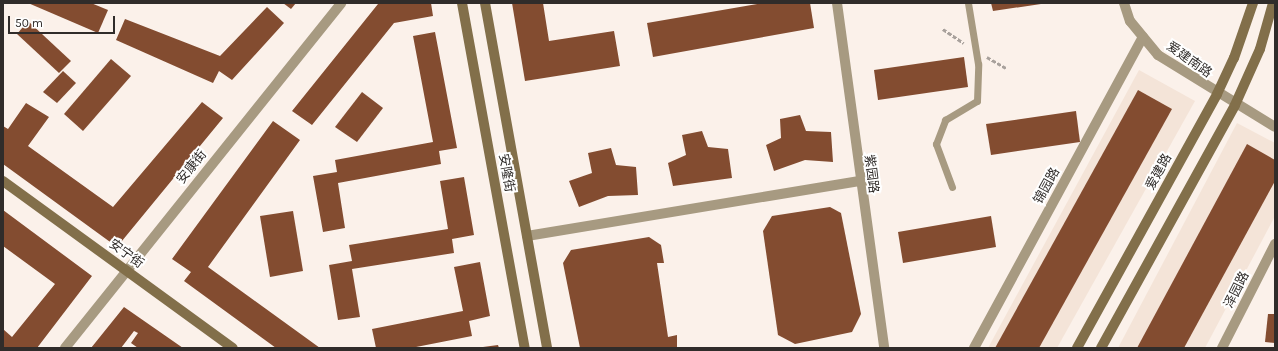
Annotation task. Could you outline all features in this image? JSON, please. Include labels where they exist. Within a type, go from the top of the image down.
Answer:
[{"type":"main road","name":"安隆街","points":[[462,3],[525,348]]},
{"type":"main road","name":"安隆街","points":[[485,3],[547,348]]},
{"type":"main road","name":"爱建路","points":[[1077,348],[1217,94],[1234,58],[1253,3]]},
{"type":"main road","points":[[1101,348],[1235,105],[1260,49],[1273,3]]},
{"type":"main road","name":"安宁街","points":[[3,181],[233,348]]},
{"type":"street","name":"安康街","points":[[65,348],[340,3]]},
{"type":"street","name":"紫园路","points":[[836,3],[859,181],[884,348]]},
{"type":"street","name":"爱建南路","points":[[1124,3],[1130,21],[1158,55],[1217,94],[1275,127]]},
{"type":"street","name":"锦园路","points":[[974,348],[1143,37]]},
{"type":"street","points":[[527,236],[859,181]]},
{"type":"street","name":"泽园路","points":[[1222,348],[1275,244]]},
{"type":"lane","points":[[952,187],[936,144],[945,120],[977,101],[978,64],[968,3]]},
{"type":"shaded area","points":[[1139,70],[1195,101],[1057,348],[988,348]]},
{"type":"shaded area","points":[[1237,123],[1275,143],[1275,216],[1205,348],[1118,348]]},
{"type":"building","points":[[28,3],[91,3],[108,10],[98,33]]},
{"type":"building","points":[[283,3],[296,3],[291,9]]},
{"type":"building","points":[[431,3],[433,16],[394,23],[312,125],[292,111],[378,4]]},
{"type":"building","points":[[512,3],[543,3],[549,41],[614,31],[620,66],[525,81]]},
{"type":"building","points":[[763,3],[810,3],[814,28],[653,57],[647,23]]},
{"type":"building","points":[[991,3],[1041,3],[1041,4],[993,11]]},
{"type":"building","points":[[267,7],[284,23],[232,80],[219,71],[213,83],[116,40],[125,19],[220,56]]},
{"type":"building","points":[[28,21],[71,61],[59,73],[17,34]]},
{"type":"building","points":[[435,32],[457,148],[439,151],[441,164],[338,183],[345,228],[323,232],[313,176],[337,172],[335,160],[433,142],[413,36]]},
{"type":"building","points":[[964,57],[968,87],[878,100],[874,70]]},
{"type":"building","points":[[111,59],[131,76],[83,131],[64,114]]},
{"type":"building","points":[[63,71],[76,83],[57,103],[43,92]]},
{"type":"building","points":[[1138,90],[1172,109],[1039,348],[995,348]]},
{"type":"building","points":[[362,92],[383,108],[357,142],[335,127]]},
{"type":"building","points":[[202,102],[223,118],[117,247],[3,164],[3,126],[8,129],[26,103],[49,117],[28,146],[113,207]]},
{"type":"building","points":[[1076,111],[1080,142],[991,155],[986,124]]},
{"type":"building","points":[[800,115],[806,131],[831,132],[833,162],[805,160],[774,171],[766,145],[781,138],[780,119]]},
{"type":"building","points":[[273,121],[300,140],[208,267],[320,348],[276,348],[184,281],[191,272],[172,259]]},
{"type":"building","points":[[702,131],[708,147],[728,149],[732,178],[673,186],[668,163],[686,155],[682,135]]},
{"type":"building","points":[[1247,144],[1275,160],[1275,181],[1184,348],[1137,348]]},
{"type":"building","points":[[611,148],[616,165],[636,167],[638,195],[608,196],[579,207],[569,181],[592,173],[588,153]]},
{"type":"building","points":[[464,177],[474,235],[452,239],[454,253],[352,269],[360,317],[338,320],[329,265],[352,261],[349,245],[448,229],[440,181]]},
{"type":"building","points":[[830,207],[841,213],[861,314],[852,332],[795,344],[778,335],[763,231],[772,216]]},
{"type":"building","points":[[3,210],[92,276],[37,348],[3,348],[3,329],[12,337],[55,284],[3,246]]},
{"type":"building","points":[[293,211],[303,271],[270,277],[260,216]]},
{"type":"building","points":[[991,216],[996,247],[903,263],[898,232]]},
{"type":"building","points":[[649,237],[661,245],[664,263],[657,263],[668,337],[677,335],[677,348],[580,348],[563,263],[571,250]]},
{"type":"building","points":[[480,262],[490,316],[469,321],[472,336],[411,348],[376,348],[372,329],[463,311],[454,267]]},
{"type":"building","points":[[124,307],[183,348],[138,348],[131,343],[138,333],[134,331],[121,348],[91,348]]},
{"type":"building","points":[[1268,314],[1275,314],[1275,343],[1265,342]]},
{"type":"building","points":[[498,345],[499,348],[483,348],[483,347]]}]
